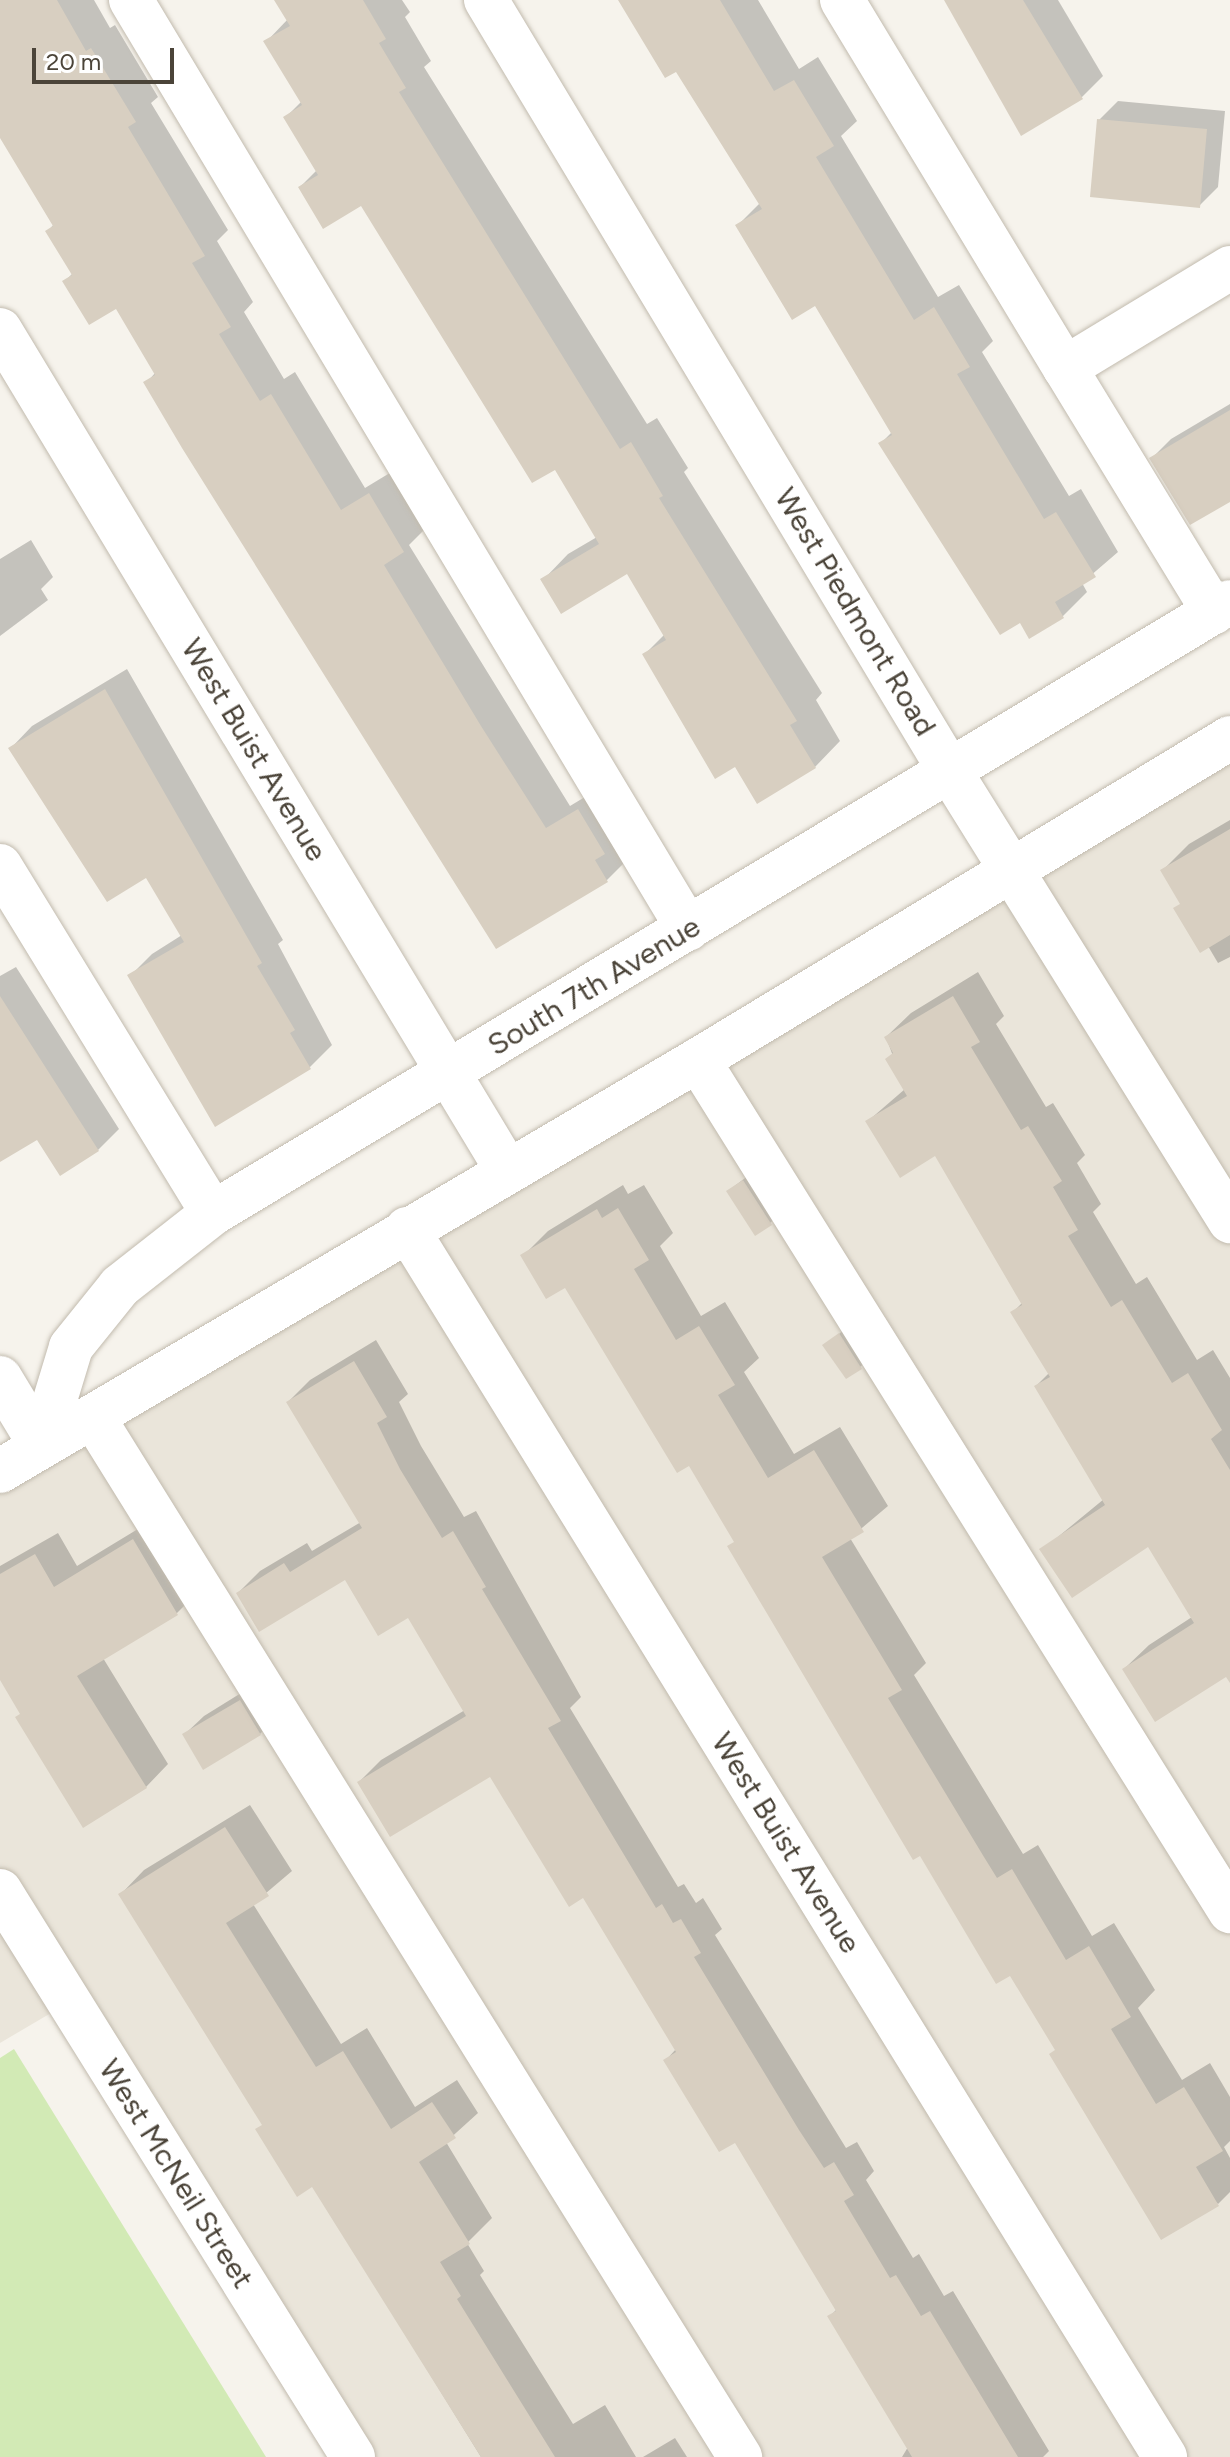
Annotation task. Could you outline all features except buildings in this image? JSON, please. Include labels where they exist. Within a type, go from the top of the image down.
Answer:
[{"type":"street","points":[[131,0],[688,929]]},
{"type":"street","name":"West Piedmont Road","points":[[486,0],[951,773],[1013,867],[1230,1221]]},
{"type":"street","points":[[842,0],[1065,368],[1222,607]]},
{"type":"street","points":[[1065,368],[1230,268]]},
{"type":"street","name":"West Buist Avenue","points":[[0,330],[507,1170]]},
{"type":"street","name":"South 7th Avenue","points":[[41,1446],[71,1347],[120,1286],[213,1213],[951,773],[1222,607]]},
{"type":"street","points":[[0,1471],[698,1060],[1230,738]]},
{"type":"street","points":[[0,866],[213,1213]]},
{"type":"street","points":[[698,1060],[1230,1911]]},
{"type":"street","name":"West Buist Avenue","points":[[407,1229],[1165,2457]]},
{"type":"street","points":[[0,1378],[41,1446]]},
{"type":"street","points":[[93,1417],[740,2457]]},
{"type":"street","name":"West McNeil Street","points":[[0,1891],[353,2457]]},
{"type":"shaded area","points":[[1230,738],[1230,2457],[353,2457],[68,2003],[0,2043],[0,1470]]},
{"type":"green space","points":[[14,2049],[266,2457],[0,2457],[0,2058]]}]
